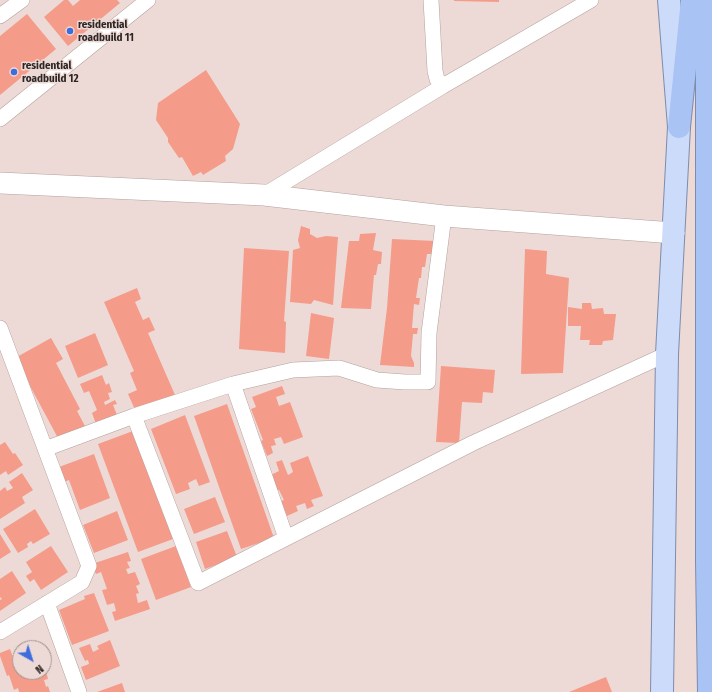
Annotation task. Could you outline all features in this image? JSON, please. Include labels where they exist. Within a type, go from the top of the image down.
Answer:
[{"type":"highway","points":[[679,126],[692,0]]},
{"type":"highway","points":[[707,0],[707,562],[709,692]]},
{"type":"main road","points":[[662,692],[667,354],[679,126],[670,0]]},
{"type":"street","points":[[0,16],[22,0]]},
{"type":"street","points":[[0,119],[148,0]]},
{"type":"street","points":[[431,0],[435,72],[437,79],[443,86]]},
{"type":"street","points":[[264,196],[443,86],[591,0]]},
{"type":"street","points":[[0,182],[264,196],[444,216],[674,233]]},
{"type":"street","points":[[45,449],[134,416],[233,384],[293,370],[340,368],[377,380],[428,382],[429,333],[444,216]]},
{"type":"street","points":[[0,328],[89,566],[82,582],[0,632]]},
{"type":"street","points":[[134,416],[198,583],[473,443],[667,354]]},
{"type":"street","points":[[233,384],[286,538]]},
{"type":"street","points":[[47,603],[79,692]]},
{"type":"building","name":"residential roadbuild 11","points":[[64,0],[68,0],[73,6],[80,0],[117,0],[120,3],[68,46],[44,17]]},
{"type":"building","points":[[499,0],[499,2],[454,1]]},
{"type":"building","name":"residential roadbuild 12","points":[[27,14],[56,49],[0,95],[0,36]]},
{"type":"building","points":[[206,70],[240,124],[233,149],[225,156],[226,161],[203,175],[201,172],[193,176],[182,157],[179,158],[168,142],[168,138],[156,120],[158,103]]},
{"type":"building","points":[[301,226],[310,229],[310,234],[317,238],[326,236],[338,237],[333,305],[314,300],[311,304],[290,302],[293,250],[300,248],[298,240]]},
{"type":"building","points":[[376,233],[373,250],[382,252],[381,264],[378,264],[376,275],[374,275],[371,309],[341,308],[349,241],[359,241],[360,234]]},
{"type":"building","points":[[392,239],[435,241],[435,254],[427,254],[425,267],[422,267],[421,278],[419,278],[416,298],[420,298],[419,305],[414,304],[412,328],[418,328],[417,334],[413,334],[411,356],[414,367],[380,365],[387,308]]},
{"type":"building","points":[[244,248],[289,251],[284,321],[286,322],[285,353],[239,349]]},
{"type":"building","points":[[525,249],[547,251],[546,274],[569,278],[563,373],[521,374]]},
{"type":"building","points":[[137,288],[141,299],[135,302],[143,320],[149,317],[155,330],[148,333],[175,395],[136,412],[128,394],[137,390],[130,373],[134,371],[104,302]]},
{"type":"building","points":[[582,303],[591,303],[592,309],[603,308],[604,314],[616,314],[613,340],[603,341],[602,345],[589,345],[590,340],[580,340],[581,326],[568,326],[568,307],[582,309]]},
{"type":"building","points":[[311,313],[334,318],[329,359],[306,356]]},
{"type":"building","points":[[95,333],[108,365],[78,378],[65,346]]},
{"type":"building","points":[[51,338],[63,359],[56,363],[80,409],[77,411],[85,426],[59,440],[15,358]]},
{"type":"building","points":[[441,366],[495,370],[493,393],[483,392],[482,403],[462,402],[459,443],[436,442]]},
{"type":"building","points":[[102,375],[106,385],[109,383],[112,392],[108,393],[110,399],[104,402],[105,405],[115,400],[117,404],[113,405],[117,415],[96,424],[92,413],[97,410],[89,391],[84,393],[80,384]]},
{"type":"building","points":[[282,386],[285,394],[276,397],[279,406],[290,402],[303,437],[284,444],[281,437],[274,439],[276,445],[271,446],[273,453],[267,456],[261,441],[263,440],[251,409],[256,407],[252,397]]},
{"type":"building","points":[[227,404],[274,538],[241,549],[194,416]]},
{"type":"building","points":[[185,415],[210,482],[199,486],[196,479],[188,483],[190,489],[176,494],[151,429]]},
{"type":"building","points":[[133,431],[173,539],[138,552],[98,444]]},
{"type":"building","points":[[5,442],[23,465],[8,475],[6,471],[0,475],[0,445]]},
{"type":"building","points":[[94,454],[110,498],[80,510],[69,480],[64,482],[59,467]]},
{"type":"building","points":[[308,456],[323,496],[311,500],[314,506],[307,509],[305,503],[296,506],[298,511],[287,516],[281,501],[284,500],[279,490],[277,490],[271,475],[279,471],[276,462],[282,460],[288,475],[293,472],[290,463]]},
{"type":"building","points":[[22,473],[33,490],[22,497],[25,503],[0,519],[0,491],[5,487],[7,491],[13,488],[9,482]]},
{"type":"building","points":[[215,497],[225,522],[194,534],[184,509]]},
{"type":"building","points":[[35,509],[50,534],[33,544],[31,541],[27,544],[28,547],[18,553],[3,529]]},
{"type":"building","points":[[117,511],[128,540],[94,553],[83,525]]},
{"type":"building","points":[[227,531],[237,557],[205,569],[196,542]]},
{"type":"building","points":[[0,534],[11,552],[0,559]]},
{"type":"building","points":[[51,546],[68,572],[41,590],[34,579],[30,582],[26,576],[32,572],[26,562]]},
{"type":"building","points":[[176,546],[191,587],[156,600],[141,559]]},
{"type":"building","points":[[128,552],[131,561],[127,562],[130,568],[126,569],[128,574],[135,572],[140,584],[136,586],[139,593],[136,594],[138,603],[147,600],[150,609],[115,621],[112,612],[116,611],[114,603],[107,605],[102,590],[107,589],[101,572],[96,574],[92,564]]},
{"type":"building","points":[[12,571],[26,593],[0,611],[0,600],[2,599],[0,597],[0,579]]},
{"type":"building","points":[[94,593],[109,631],[72,645],[59,610],[85,599],[84,596]]},
{"type":"building","points":[[110,640],[120,666],[86,680],[81,667],[89,664],[88,660],[85,661],[79,648],[90,644],[93,652],[99,649],[97,646]]},
{"type":"building","points":[[10,649],[12,654],[12,680],[44,680],[46,687],[48,686],[50,692],[19,692],[18,688],[14,690],[9,675],[7,676],[0,653]]},
{"type":"building","points":[[606,677],[612,692],[569,692]]},
{"type":"building","points":[[122,683],[125,692],[97,692]]},
{"type":"place","name":"residential roadbuild 11","points":[[70,31]]},
{"type":"place","name":"residential roadbuild 12","points":[[14,72]]}]
